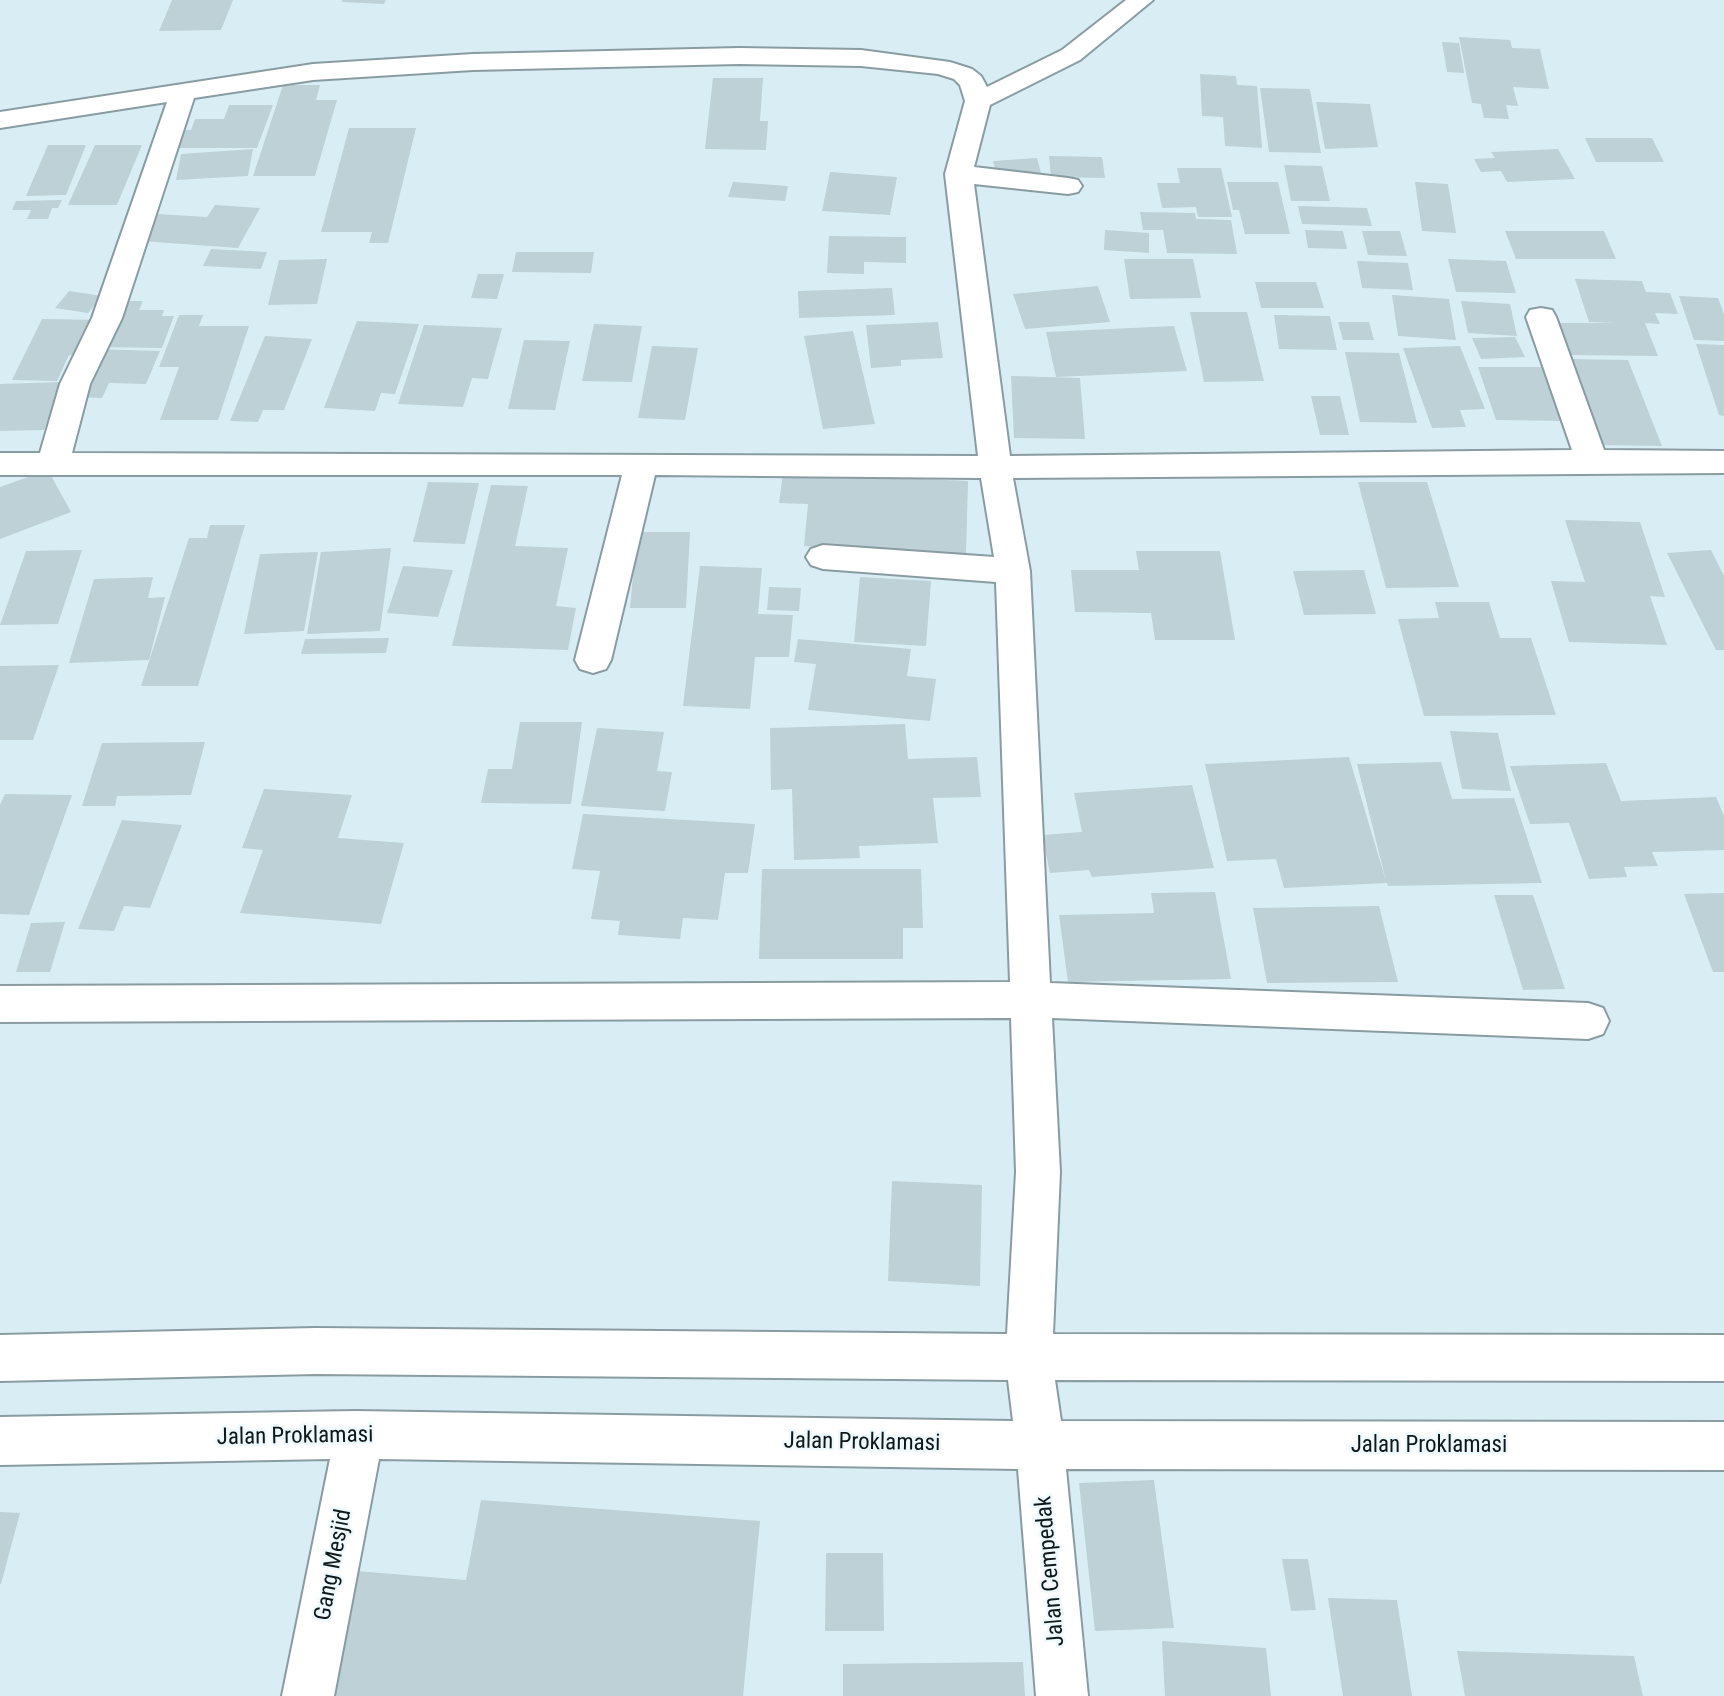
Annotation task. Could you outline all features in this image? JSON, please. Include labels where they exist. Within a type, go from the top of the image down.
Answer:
[{"type":"street","points":[[978,101],[1071,55],[1141,0]]},
{"type":"street","points":[[0,120],[313,72],[473,62],[739,55],[861,58],[941,67],[963,74],[972,82],[978,101],[959,174],[1068,186]]},
{"type":"street","points":[[53,464],[75,384],[107,318],[183,93]]},
{"type":"street","name":"Jalan Cempedak","points":[[959,174],[995,467],[1013,571],[1038,1172],[1029,1357],[1040,1445],[1062,1696]]},
{"type":"street","points":[[1541,317],[1592,461]]},
{"type":"street","points":[[0,464],[995,467],[1724,462]]},
{"type":"street","points":[[593,660],[641,464]]},
{"type":"street","points":[[822,557],[1013,571]]},
{"type":"street","points":[[0,1004],[1030,1000],[1588,1021]]},
{"type":"street","points":[[0,1357],[316,1351],[1029,1357],[1724,1358]]},
{"type":"street","name":"Jalan Proklamasi","points":[[0,1441],[355,1435],[1040,1445],[1724,1446]]},
{"type":"street","name":"Gang Mesjid","points":[[308,1696],[359,1437],[355,1435]]},
{"type":"building","points":[[172,0],[233,0],[221,30],[159,31]]},
{"type":"building","points":[[342,0],[386,0],[384,4]]},
{"type":"building","points":[[1459,37],[1510,40],[1512,48],[1540,49],[1549,89],[1513,87],[1518,106],[1506,105],[1509,119],[1484,118],[1481,104],[1472,103]]},
{"type":"building","points":[[1442,42],[1459,43],[1464,73],[1447,72]]},
{"type":"building","points":[[1200,74],[1236,76],[1237,85],[1257,86],[1262,148],[1225,146],[1223,117],[1202,116]]},
{"type":"building","points":[[713,78],[763,78],[760,121],[768,121],[766,150],[705,149]]},
{"type":"building","points":[[283,85],[320,85],[316,100],[337,100],[315,176],[253,176]]},
{"type":"building","points":[[1260,88],[1310,89],[1321,153],[1269,152]]},
{"type":"building","points":[[1316,102],[1370,104],[1378,147],[1325,149]]},
{"type":"building","points":[[229,105],[273,105],[257,148],[165,148],[173,130],[191,130],[195,119],[224,119]]},
{"type":"building","points":[[349,128],[416,128],[388,243],[369,243],[372,232],[321,232]]},
{"type":"building","points":[[1585,138],[1652,138],[1664,162],[1596,162]]},
{"type":"building","points":[[48,145],[86,145],[66,195],[26,196]]},
{"type":"building","points":[[95,145],[142,145],[117,205],[68,205]]},
{"type":"building","points":[[253,149],[248,176],[176,180],[181,154]]},
{"type":"building","points":[[1558,149],[1575,179],[1507,182],[1501,171],[1481,172],[1474,159],[1495,158],[1491,152]]},
{"type":"building","points":[[1049,156],[1102,157],[1105,178],[1051,177]]},
{"type":"building","points":[[1037,158],[1041,173],[997,176],[993,161]]},
{"type":"building","points":[[1284,165],[1322,166],[1330,201],[1291,201]]},
{"type":"building","points":[[1177,168],[1221,168],[1232,217],[1198,217],[1196,207],[1162,208],[1157,183],[1180,183]]},
{"type":"building","points":[[830,172],[897,177],[890,215],[822,211]]},
{"type":"building","points":[[733,182],[788,186],[785,201],[728,197]]},
{"type":"building","points":[[1227,182],[1278,182],[1290,234],[1245,234],[1239,210],[1233,210]]},
{"type":"building","points":[[1415,182],[1448,184],[1456,233],[1422,231]]},
{"type":"building","points":[[62,200],[58,208],[52,208],[48,219],[27,219],[31,210],[12,210],[16,201]]},
{"type":"building","points":[[215,205],[260,208],[238,248],[141,241],[157,214],[207,217]]},
{"type":"building","points":[[1298,206],[1367,208],[1372,226],[1302,224]]},
{"type":"building","points":[[1140,212],[1195,213],[1196,219],[1231,220],[1237,254],[1167,253],[1163,230],[1143,230]]},
{"type":"building","points":[[1105,230],[1149,233],[1149,253],[1104,250]]},
{"type":"building","points":[[1305,230],[1343,231],[1347,249],[1308,248]]},
{"type":"building","points":[[1362,231],[1400,231],[1407,256],[1368,255]]},
{"type":"building","points":[[1505,231],[1604,231],[1616,259],[1516,259]]},
{"type":"building","points":[[829,236],[906,237],[906,263],[864,262],[864,274],[827,273]]},
{"type":"building","points":[[211,249],[267,252],[261,269],[203,266]]},
{"type":"building","points":[[516,252],[594,252],[591,273],[512,272]]},
{"type":"building","points":[[327,259],[317,304],[268,305],[279,260]]},
{"type":"building","points":[[1124,259],[1193,259],[1201,298],[1130,299]]},
{"type":"building","points":[[1448,259],[1506,261],[1516,293],[1456,292]]},
{"type":"building","points":[[1357,261],[1408,263],[1413,290],[1362,288]]},
{"type":"building","points":[[478,274],[504,274],[497,299],[471,298]]},
{"type":"building","points":[[1575,279],[1642,281],[1646,292],[1670,293],[1678,314],[1655,313],[1660,324],[1645,323],[1658,356],[1568,355],[1556,323],[1617,323],[1589,322]]},
{"type":"building","points":[[1255,282],[1316,282],[1324,308],[1261,308]]},
{"type":"building","points":[[1098,286],[1110,322],[1025,329],[1013,294]]},
{"type":"building","points":[[892,288],[895,315],[799,318],[798,291]]},
{"type":"building","points":[[69,291],[102,296],[88,313],[55,308]]},
{"type":"building","points":[[1392,295],[1449,299],[1456,340],[1398,336]]},
{"type":"building","points":[[1679,296],[1718,298],[1724,314],[1724,341],[1694,340]]},
{"type":"building","points":[[116,301],[143,301],[139,310],[164,310],[162,316],[174,316],[162,348],[96,347]]},
{"type":"building","points":[[1461,301],[1510,304],[1517,336],[1468,333]]},
{"type":"building","points":[[1190,312],[1247,312],[1264,381],[1204,382]]},
{"type":"building","points":[[179,315],[203,315],[199,326],[249,326],[218,420],[160,420],[179,367],[159,367]]},
{"type":"building","points":[[1274,315],[1330,316],[1337,350],[1279,349]]},
{"type":"building","points":[[42,319],[103,320],[87,355],[69,355],[57,381],[12,380]]},
{"type":"building","points":[[357,321],[419,324],[395,394],[381,393],[375,411],[324,408]]},
{"type":"building","points":[[938,322],[943,358],[901,360],[901,366],[871,368],[866,325]]},
{"type":"building","points":[[1338,322],[1369,322],[1374,340],[1343,340]]},
{"type":"building","points":[[594,324],[642,326],[632,382],[582,381]]},
{"type":"building","points":[[424,325],[502,328],[488,379],[472,378],[463,407],[398,404]]},
{"type":"building","points":[[1174,326],[1187,371],[1056,377],[1046,332]]},
{"type":"building","points":[[853,331],[875,424],[823,429],[804,336]]},
{"type":"building","points":[[265,336],[312,339],[284,410],[263,410],[258,422],[230,421]]},
{"type":"building","points":[[1515,337],[1525,357],[1481,359],[1472,338]]},
{"type":"building","points":[[524,340],[570,341],[555,410],[508,409]]},
{"type":"building","points":[[1696,344],[1724,345],[1724,416],[1719,415]]},
{"type":"building","points":[[652,346],[698,348],[685,420],[638,418]]},
{"type":"building","points":[[1460,346],[1485,409],[1460,410],[1466,427],[1432,428],[1403,348]]},
{"type":"building","points":[[96,349],[160,351],[146,384],[109,383],[102,398],[74,397]]},
{"type":"building","points":[[1345,352],[1399,353],[1417,423],[1360,422]]},
{"type":"building","points":[[1568,359],[1628,360],[1662,446],[1599,445]]},
{"type":"building","points":[[1478,367],[1544,367],[1563,421],[1496,420]]},
{"type":"building","points":[[1011,376],[1080,378],[1085,439],[1014,438]]},
{"type":"building","points":[[61,382],[44,430],[0,431],[0,384]]},
{"type":"building","points":[[1311,396],[1340,396],[1349,435],[1320,435]]},
{"type":"building","points":[[48,470],[71,512],[0,539],[0,487]]},
{"type":"building","points":[[783,473],[968,481],[966,554],[804,546],[808,504],[779,503]]},
{"type":"building","points":[[428,482],[479,483],[465,544],[413,542]]},
{"type":"building","points":[[1358,482],[1427,482],[1459,587],[1386,588]]},
{"type":"building","points":[[491,485],[528,486],[515,546],[568,548],[556,606],[576,608],[568,650],[452,646]]},
{"type":"building","points":[[1565,520],[1640,522],[1665,597],[1650,596],[1667,645],[1569,642],[1551,581],[1585,582]]},
{"type":"building","points":[[210,525],[245,525],[198,686],[141,686],[189,538],[207,538]]},
{"type":"building","points":[[637,532],[690,532],[686,608],[630,608]]},
{"type":"building","points":[[391,548],[380,631],[307,634],[321,552]]},
{"type":"building","points":[[82,550],[58,624],[0,625],[26,551]]},
{"type":"building","points":[[1711,550],[1724,576],[1724,650],[1716,650],[1667,553]]},
{"type":"building","points":[[1136,551],[1220,551],[1235,640],[1155,640],[1151,613],[1075,612],[1071,570],[1139,570]]},
{"type":"building","points":[[318,552],[304,631],[244,634],[260,554]]},
{"type":"building","points":[[403,566],[453,570],[438,617],[387,613]]},
{"type":"building","points":[[700,566],[762,568],[758,614],[793,615],[789,657],[755,657],[750,709],[683,706]]},
{"type":"building","points":[[1364,570],[1376,614],[1304,615],[1293,571]]},
{"type":"building","points":[[153,577],[148,598],[165,597],[149,660],[69,663],[94,579]]},
{"type":"building","points":[[860,577],[931,581],[926,646],[854,642]]},
{"type":"building","points":[[769,587],[801,588],[799,611],[767,610]]},
{"type":"building","points":[[1435,602],[1489,602],[1500,638],[1531,638],[1556,715],[1424,716],[1398,619],[1439,618]]},
{"type":"building","points":[[389,638],[386,653],[301,654],[305,639]]},
{"type":"building","points":[[798,639],[911,649],[907,676],[936,679],[930,721],[808,710],[816,664],[794,662]]},
{"type":"building","points":[[59,665],[33,740],[0,740],[0,666]]},
{"type":"building","points":[[520,722],[582,722],[571,804],[481,803],[488,769],[512,769]]},
{"type":"building","points":[[905,724],[908,759],[977,757],[981,797],[933,798],[938,843],[859,846],[860,858],[794,860],[792,789],[771,790],[770,728]]},
{"type":"building","points":[[597,728],[664,732],[657,771],[672,772],[665,811],[581,806]]},
{"type":"building","points":[[1450,731],[1498,733],[1511,791],[1462,789]]},
{"type":"building","points":[[205,742],[191,795],[117,796],[115,806],[82,806],[102,743]]},
{"type":"building","points":[[1349,757],[1386,881],[1357,764],[1441,762],[1452,799],[1514,798],[1542,883],[1388,886],[1387,883],[1284,888],[1276,859],[1227,861],[1205,764]]},
{"type":"building","points":[[1606,763],[1621,801],[1716,797],[1724,816],[1724,850],[1652,852],[1658,866],[1624,867],[1627,877],[1589,879],[1569,823],[1530,824],[1510,766]]},
{"type":"building","points":[[1192,785],[1214,868],[1092,877],[1089,870],[1050,873],[1042,835],[1082,832],[1074,793]]},
{"type":"building","points":[[264,789],[352,795],[338,838],[404,843],[381,924],[240,913],[263,850],[242,848]]},
{"type":"building","points":[[5,794],[72,795],[29,915],[0,914],[0,805]]},
{"type":"building","points":[[583,814],[755,824],[748,873],[725,873],[718,920],[683,918],[680,939],[618,935],[620,921],[591,919],[600,871],[572,869]]},
{"type":"building","points":[[122,820],[182,825],[150,908],[124,906],[114,931],[78,929]]},
{"type":"building","points":[[762,869],[921,869],[923,928],[903,928],[903,959],[759,959]]},
{"type":"building","points":[[1215,892],[1231,979],[1068,982],[1059,915],[1154,913],[1151,893]]},
{"type":"building","points":[[1724,893],[1724,972],[1713,972],[1684,894]]},
{"type":"building","points":[[1494,895],[1533,895],[1565,989],[1523,990]]},
{"type":"building","points":[[1379,906],[1398,982],[1267,983],[1253,908]]},
{"type":"building","points":[[65,922],[50,972],[16,972],[31,923]]},
{"type":"building","points":[[892,1181],[982,1185],[980,1286],[888,1281]]},
{"type":"building","points":[[1154,1480],[1174,1628],[1095,1631],[1079,1483]]},
{"type":"building","points":[[481,1500],[760,1521],[743,1696],[328,1696],[357,1571],[466,1580]]},
{"type":"building","points":[[0,1512],[20,1513],[1,1584],[0,1584]]},
{"type":"building","points":[[826,1553],[883,1553],[884,1631],[825,1631]]},
{"type":"building","points":[[1282,1559],[1308,1559],[1316,1610],[1291,1611]]},
{"type":"building","points":[[1328,1598],[1397,1600],[1412,1696],[1343,1696]]},
{"type":"building","points":[[1162,1641],[1266,1648],[1271,1696],[1165,1696]]},
{"type":"building","points":[[1457,1651],[1634,1656],[1643,1696],[1465,1696]]},
{"type":"building","points":[[1023,1662],[1025,1696],[843,1696],[843,1664]]}]
